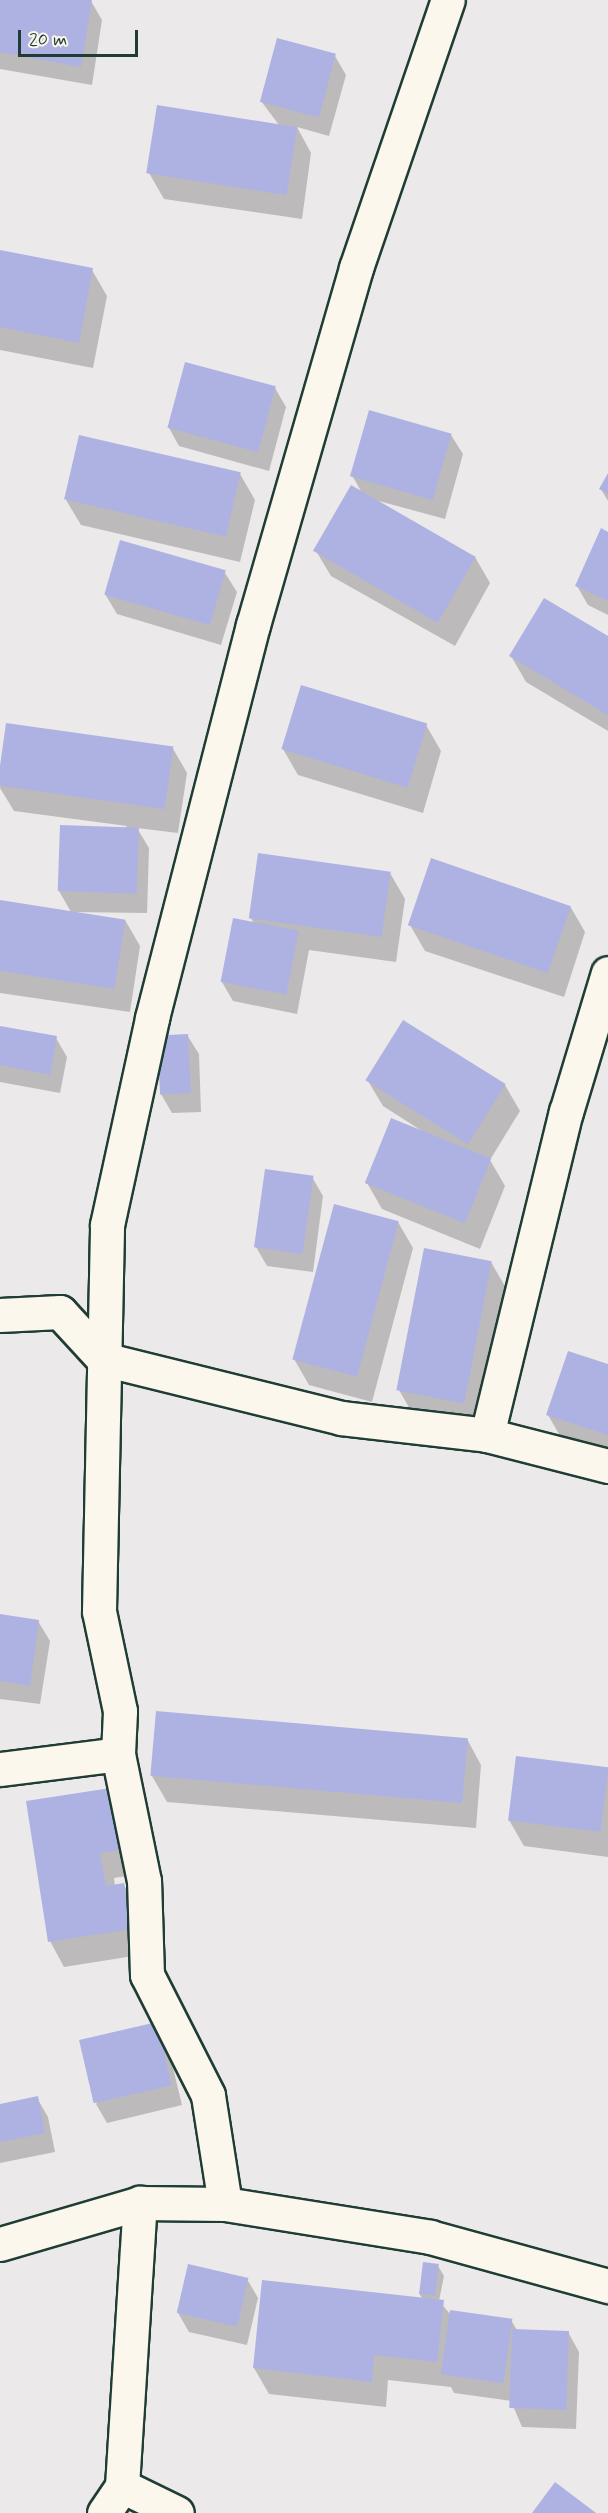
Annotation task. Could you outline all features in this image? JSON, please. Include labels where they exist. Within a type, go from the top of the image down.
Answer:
[{"type":"street","points":[[225,2204],[208,2095],[147,1975],[144,1881],[118,1754],[120,1712],[99,1611],[107,1225],[158,995],[253,625],[349,291],[448,0]]},
{"type":"street","points":[[487,1435],[566,1112],[608,973]]},
{"type":"street","points":[[0,1316],[60,1312],[103,1359],[341,1418],[487,1435],[608,1466]]},
{"type":"street","points":[[0,1769],[118,1754]]},
{"type":"street","points":[[104,2513],[122,2486],[140,2203]]},
{"type":"street","points":[[0,2244],[140,2203],[225,2204],[430,2237],[608,2286]]},
{"type":"street","points":[[122,2486],[177,2513]]},
{"type":"building","points":[[0,0],[92,0],[81,67],[0,52]]},
{"type":"building","points":[[277,38],[336,54],[319,118],[260,102]]},
{"type":"building","points":[[157,105],[297,127],[286,195],[146,173]]},
{"type":"building","points":[[0,250],[93,268],[79,343],[0,327]]},
{"type":"building","points":[[185,362],[276,386],[258,452],[167,428]]},
{"type":"building","points":[[369,410],[452,434],[433,500],[350,476]]},
{"type":"building","points":[[79,435],[241,472],[226,537],[64,499]]},
{"type":"building","points":[[608,473],[608,494],[599,489]]},
{"type":"building","points":[[351,485],[476,557],[438,623],[313,551]]},
{"type":"building","points":[[601,528],[608,532],[608,601],[575,586]]},
{"type":"building","points":[[120,540],[226,570],[210,625],[104,595]]},
{"type":"building","points":[[544,598],[608,636],[608,715],[509,656]]},
{"type":"building","points":[[301,685],[427,724],[408,788],[281,749]]},
{"type":"building","points":[[6,723],[173,747],[165,809],[0,786],[0,766]]},
{"type":"building","points":[[60,825],[139,828],[137,894],[58,891]]},
{"type":"building","points":[[258,853],[391,872],[382,937],[249,918]]},
{"type":"building","points":[[431,858],[571,906],[548,973],[408,925]]},
{"type":"building","points":[[0,900],[125,920],[114,989],[0,971]]},
{"type":"building","points":[[233,918],[299,931],[286,995],[221,982]]},
{"type":"building","points":[[403,1020],[506,1084],[468,1144],[365,1080]]},
{"type":"building","points":[[0,1026],[57,1036],[50,1075],[0,1065]]},
{"type":"building","points":[[188,1034],[191,1093],[160,1095],[157,1036]]},
{"type":"building","points":[[391,1118],[491,1158],[465,1223],[365,1183]]},
{"type":"building","points":[[265,1169],[314,1176],[303,1254],[254,1247]]},
{"type":"building","points":[[334,1204],[399,1221],[357,1377],[292,1360]]},
{"type":"building","points":[[424,1248],[492,1261],[464,1404],[396,1390]]},
{"type":"building","points":[[568,1351],[608,1364],[608,1435],[546,1415]]},
{"type":"building","points":[[0,1614],[39,1620],[30,1686],[0,1681]]},
{"type":"building","points":[[156,1711],[468,1738],[462,1803],[150,1776]]},
{"type":"building","points":[[516,1756],[608,1767],[600,1832],[508,1821]]},
{"type":"building","points":[[117,1787],[127,1849],[100,1853],[106,1886],[124,1883],[132,1929],[48,1942],[26,1801]]},
{"type":"building","points":[[157,2022],[172,2085],[94,2103],[79,2040]]},
{"type":"building","points":[[38,2096],[45,2133],[0,2142],[0,2104]]},
{"type":"building","points":[[423,2262],[439,2264],[435,2296],[419,2294]]},
{"type":"building","points":[[188,2264],[248,2278],[237,2327],[177,2313]]},
{"type":"building","points":[[262,2280],[444,2300],[437,2362],[374,2355],[372,2382],[253,2368]]},
{"type":"building","points":[[450,2310],[512,2319],[503,2383],[441,2374]]},
{"type":"building","points":[[512,2329],[569,2331],[566,2410],[509,2408]]},
{"type":"building","points":[[555,2482],[596,2513],[532,2513]]}]
